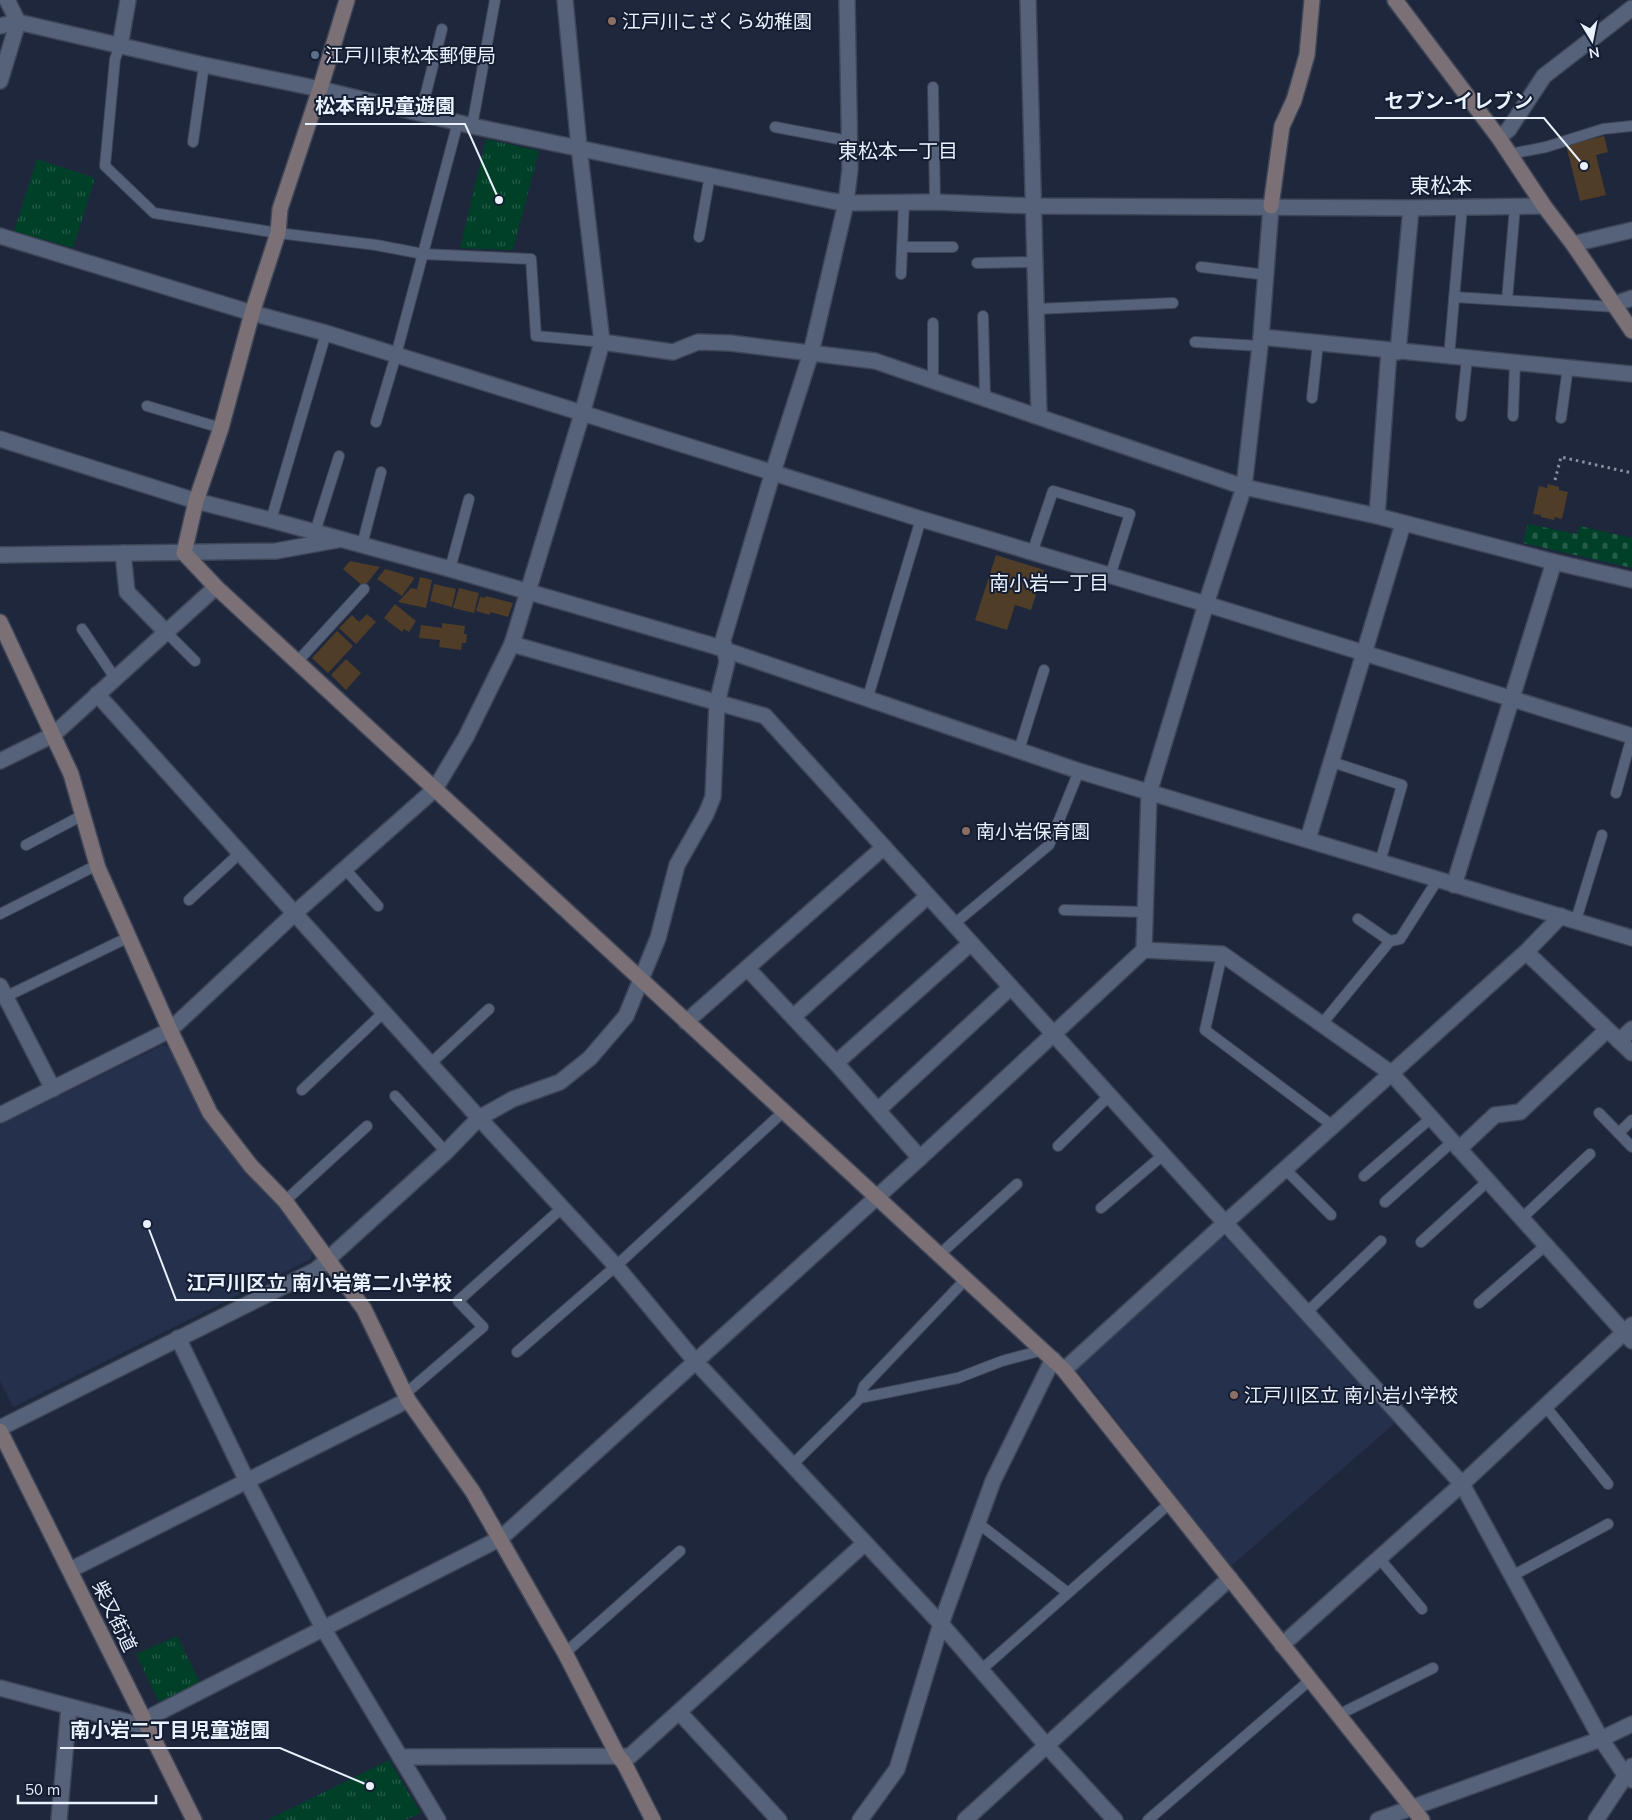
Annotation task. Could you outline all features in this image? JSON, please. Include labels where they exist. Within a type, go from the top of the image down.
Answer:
[{"type":"street","points":[[0,81],[18,22],[8,0]]},
{"type":"street","points":[[120,46],[128,0]]},
{"type":"street","points":[[184,553],[196,501],[221,428],[252,313],[278,233],[280,209],[347,0]]},
{"type":"street","points":[[0,1116],[170,1030],[295,913],[435,789],[466,737],[512,644],[602,342],[579,147],[565,0]]},
{"type":"street","points":[[0,1429],[316,1270],[446,1152],[479,1118],[513,1099],[560,1082],[590,1058],[626,1016],[658,938],[677,865],[706,814],[713,797],[717,703],[727,662],[723,640],[811,353],[846,203],[850,169],[847,0]]},
{"type":"street","points":[[1028,0],[1039,416]]},
{"type":"street","points":[[0,1688],[69,1707],[145,1724],[323,1628],[501,1538],[920,1158],[1144,950],[1149,793],[1206,604],[1244,487],[1261,342],[1267,275],[1270,206],[1282,126],[1294,100],[1307,55],[1312,0]]},
{"type":"street","points":[[1395,0],[1499,138],[1544,206],[1573,244],[1632,331]]},
{"type":"street","points":[[1499,138],[1509,129],[1544,76],[1632,8]]},
{"type":"street","points":[[0,26],[18,22],[204,65],[320,89],[465,124],[832,202],[935,202],[1034,206],[1411,208],[1544,206]]},
{"type":"street","points":[[1377,516],[1393,351],[1411,208]]},
{"type":"street","points":[[1573,244],[1632,230]]},
{"type":"street","points":[[0,236],[252,313],[396,354],[921,519],[1206,604],[1632,736]]},
{"type":"street","points":[[1615,305],[1632,298]]},
{"type":"street","points":[[602,342],[672,352],[698,342],[730,343],[875,361],[1244,487],[1377,516],[1554,562],[1632,580]]},
{"type":"street","points":[[1261,342],[1318,343],[1632,374]]},
{"type":"street","points":[[0,439],[196,501],[450,569],[726,650],[867,700],[1079,771],[1632,938]]},
{"type":"street","points":[[1308,839],[1403,524]]},
{"type":"street","points":[[0,555],[276,551],[341,539]]},
{"type":"street","points":[[124,553],[127,592],[166,632]]},
{"type":"street","points":[[184,553],[216,587],[1064,1370],[1422,1820]]},
{"type":"street","points":[[1454,885],[1513,700],[1554,562]]},
{"type":"street","points":[[0,762],[53,735],[216,587]]},
{"type":"street","points":[[0,622],[71,774],[97,865],[170,1030],[210,1113],[252,1166],[285,1201],[364,1309],[406,1397],[473,1492],[501,1538],[654,1820]]},
{"type":"street","points":[[512,644],[765,716],[1224,1224],[1462,1484],[1601,1739],[1630,1774],[1596,1820]]},
{"type":"street","points":[[97,694],[430,1064],[616,1266],[695,1361],[941,1624],[1046,1745],[1115,1820]]},
{"type":"street","points":[[686,1022],[884,847]]},
{"type":"street","points":[[793,1017],[928,896]]},
{"type":"street","points":[[1064,1370],[1526,952],[1561,916]]},
{"type":"street","points":[[836,1063],[971,943]]},
{"type":"street","points":[[1144,950],[1222,954],[1391,1073],[1546,1246],[1629,1333],[1545,1406],[1462,1484],[1282,1645]]},
{"type":"street","points":[[1526,952],[1632,1053]]},
{"type":"street","points":[[746,968],[836,1063],[920,1158]]},
{"type":"street","points":[[878,1110],[1011,987]]},
{"type":"street","points":[[2,991],[53,1088]]},
{"type":"street","points":[[1455,1145],[1495,1115],[1520,1112],[1607,1030]]},
{"type":"street","points":[[1619,1041],[1632,1030]]},
{"type":"street","points":[[178,1338],[247,1481],[323,1628],[438,1820]]},
{"type":"street","points":[[860,1820],[897,1769],[941,1624],[993,1481],[1048,1355]]},
{"type":"street","points":[[70,1570],[247,1481],[406,1397]]},
{"type":"street","name":"柴又街道","points":[[0,1429],[194,1820]]},
{"type":"street","points":[[400,1757],[630,1756],[865,1543]]},
{"type":"street","points":[[965,1820],[1230,1578]]},
{"type":"street","points":[[59,1820],[69,1707]]},
{"type":"street","points":[[680,1712],[780,1820]]},
{"type":"street","points":[[1378,1820],[1601,1739],[1632,1724]]},
{"type":"lane","points":[[376,422],[423,254],[465,124],[495,0]]},
{"type":"lane","points":[[421,113],[442,29]]},
{"type":"lane","points":[[120,46],[115,59],[105,166],[154,213],[278,233],[376,245],[423,254],[531,259],[536,336],[602,342]]},
{"type":"lane","points":[[193,142],[204,65]]},
{"type":"lane","points":[[933,87],[935,202]]},
{"type":"lane","points":[[1510,154],[1546,147],[1604,129],[1632,126]]},
{"type":"lane","points":[[775,127],[849,142]]},
{"type":"lane","points":[[699,237],[710,175]]},
{"type":"lane","points":[[901,274],[904,202]]},
{"type":"lane","points":[[1507,300],[1514,206]]},
{"type":"lane","points":[[1449,356],[1462,207]]},
{"type":"lane","points":[[902,247],[953,247]]},
{"type":"lane","points":[[977,263],[1035,262]]},
{"type":"lane","points":[[1201,267],[1267,275]]},
{"type":"lane","points":[[1454,297],[1615,305]]},
{"type":"lane","points":[[1036,309],[1173,302]]},
{"type":"lane","points":[[983,316],[985,397]]},
{"type":"lane","points":[[933,323],[933,380]]},
{"type":"lane","points":[[271,520],[326,333]]},
{"type":"lane","points":[[1194,342],[1261,342]]},
{"type":"lane","points":[[1312,398],[1318,343]]},
{"type":"lane","points":[[1461,416],[1467,358]]},
{"type":"lane","points":[[1513,416],[1515,363]]},
{"type":"lane","points":[[1561,418],[1568,367]]},
{"type":"lane","points":[[147,406],[221,428]]},
{"type":"lane","points":[[315,532],[339,456]]},
{"type":"lane","points":[[362,545],[381,472]]},
{"type":"lane","points":[[1032,553],[1053,491],[1130,514],[1110,576]]},
{"type":"lane","points":[[450,569],[469,499]]},
{"type":"lane","points":[[867,700],[921,519]]},
{"type":"lane","points":[[297,662],[364,589]]},
{"type":"lane","points":[[82,629],[115,678]]},
{"type":"lane","points":[[166,632],[195,661]]},
{"type":"lane","points":[[1019,750],[1044,670]]},
{"type":"lane","points":[[1616,793],[1632,736]]},
{"type":"lane","points":[[1332,762],[1402,785],[1380,862]]},
{"type":"lane","points":[[954,924],[1050,845],[1079,771]]},
{"type":"lane","points":[[26,845],[83,815]]},
{"type":"lane","points":[[1576,920],[1602,835]]},
{"type":"lane","points":[[189,900],[240,853]]},
{"type":"lane","points":[[0,914],[97,865]]},
{"type":"lane","points":[[345,869],[378,906]]},
{"type":"lane","points":[[1321,1025],[1390,941],[1400,939],[1438,880]]},
{"type":"lane","points":[[1064,910],[1146,912]]},
{"type":"lane","points":[[1358,918],[1390,941]]},
{"type":"lane","points":[[2,991],[129,937]]},
{"type":"lane","points":[[1222,954],[1205,1030],[1333,1126]]},
{"type":"lane","points":[[430,1064],[489,1009]]},
{"type":"lane","points":[[302,1090],[384,1012]]},
{"type":"lane","points":[[395,1096],[446,1152]]},
{"type":"lane","points":[[1058,1146],[1109,1096]]},
{"type":"lane","points":[[517,1352],[616,1266],[783,1112]]},
{"type":"lane","points":[[1599,1113],[1632,1147]]},
{"type":"lane","points":[[1364,1176],[1431,1118]]},
{"type":"lane","points":[[1618,1133],[1632,1120]]},
{"type":"lane","points":[[285,1201],[367,1126]]},
{"type":"lane","points":[[1385,1202],[1455,1145]]},
{"type":"lane","points":[[1522,1219],[1590,1154]]},
{"type":"lane","points":[[1101,1208],[1163,1155]]},
{"type":"lane","points":[[1284,1169],[1331,1215]]},
{"type":"lane","points":[[1421,1242],[1488,1181]]},
{"type":"lane","points":[[939,1255],[1017,1184]]},
{"type":"lane","points":[[406,1397],[483,1327],[458,1301],[562,1208]]},
{"type":"lane","points":[[1306,1313],[1381,1241]]},
{"type":"lane","points":[[1479,1303],[1546,1246]]},
{"type":"lane","points":[[792,1465],[860,1398],[864,1386],[966,1279]]},
{"type":"lane","points":[[860,1398],[958,1378],[1002,1361],[1048,1355]]},
{"type":"lane","points":[[1545,1406],[1608,1484]]},
{"type":"lane","points":[[981,1670],[1170,1502]]},
{"type":"lane","points":[[978,1523],[1068,1593]]},
{"type":"lane","points":[[1512,1576],[1608,1524]]},
{"type":"lane","points":[[564,1653],[680,1552]]},
{"type":"lane","points":[[1379,1558],[1422,1609]]},
{"type":"lane","points":[[1338,1715],[1433,1668]]},
{"type":"lane","points":[[1148,1820],[1310,1680]]},
{"type":"path","points":[[1556,480],[1561,457],[1632,473]]},
{"type":"shaded area","points":[[163,1045],[171,1048],[312,1249],[311,1259],[13,1407],[0,1381],[0,1125]]},
{"type":"shaded area","name":"江戸川区立 南小岩小学校","points":[[1226,1238],[1395,1423],[1231,1566],[1075,1368],[1219,1239]]},
{"type":"green space","points":[[486,139],[539,151],[513,250],[460,248]]},
{"type":"green space","points":[[37,159],[95,178],[73,248],[14,231]]},
{"type":"green space","points":[[1528,524],[1577,534],[1580,526],[1632,538],[1632,568],[1523,543]]},
{"type":"green space","points":[[177,1636],[200,1683],[159,1702],[136,1654]]},
{"type":"green space","points":[[389,1760],[421,1813],[405,1820],[267,1820]]},
{"type":"building","points":[[1604,136],[1608,152],[1596,155],[1606,195],[1580,201],[1566,145]]},
{"type":"building","points":[[1548,484],[1568,492],[1562,519],[1555,517],[1554,520],[1533,514],[1539,486],[1547,488]]},
{"type":"building","points":[[996,555],[1044,570],[1031,610],[1015,605],[1007,630],[975,620]]},
{"type":"building","points":[[350,561],[380,567],[364,587],[343,569]]},
{"type":"building","points":[[385,569],[413,577],[414,579],[402,596],[377,579]]},
{"type":"building","points":[[420,577],[432,580],[426,608],[398,602],[411,588],[417,589]]},
{"type":"building","points":[[434,584],[456,589],[452,607],[430,601]]},
{"type":"building","points":[[459,588],[479,593],[474,613],[453,608]]},
{"type":"building","points":[[486,596],[513,603],[508,617],[490,612],[490,615],[476,611],[480,597],[485,598]]},
{"type":"building","points":[[395,604],[416,621],[409,632],[404,629],[402,632],[384,618]]},
{"type":"building","points":[[367,614],[376,622],[356,644],[339,628],[352,615],[359,622]]},
{"type":"building","points":[[442,623],[465,626],[464,634],[467,634],[466,643],[462,643],[461,650],[439,647],[440,640],[419,638],[421,625],[442,628]]},
{"type":"building","points":[[337,631],[353,646],[328,673],[312,658]]},
{"type":"building","points":[[346,659],[361,673],[346,690],[331,675]]},
{"type":"place","name":"江戸川こざくら幼稚園","points":[[612,21]]},
{"type":"place","name":"江戸川東松本郵便局","points":[[315,55]]},
{"type":"place","name":"セブン-イレブン","points":[[1584,166]]},
{"type":"place","name":"松本南児童遊園","points":[[499,200]]},
{"type":"place","name":"南小岩保育園","points":[[966,831]]},
{"type":"place","name":"江戸川区立 南小岩第二小学校","points":[[147,1224]]},
{"type":"place","name":"江戸川区立 南小岩小学校","points":[[1234,1395]]},
{"type":"place","name":"南小岩二丁目児童遊園","points":[[370,1786]]},
{"type":"district","name":"東松本一丁目","points":[[898,151]]},
{"type":"district","name":"東松本","points":[[1441,186]]},
{"type":"district","name":"南小岩一丁目","points":[[1049,583]]}]
